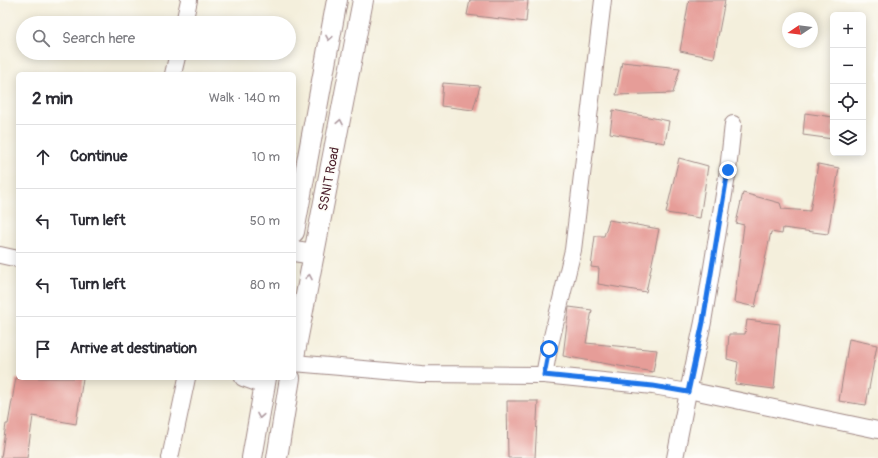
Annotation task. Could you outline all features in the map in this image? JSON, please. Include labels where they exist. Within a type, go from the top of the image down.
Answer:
[{"type":"street","points":[[186,16],[189,0]]},
{"type":"street","name":"SSNIT Road","points":[[296,221],[337,0]]},
{"type":"street","name":"SSNIT Road","points":[[296,347],[363,0]]},
{"type":"street","points":[[544,375],[573,250],[603,0]]},
{"type":"street","points":[[173,72],[176,60]]},
{"type":"street","points":[[675,458],[704,314],[728,170],[733,124]]},
{"type":"street","points":[[296,251],[314,254]]},
{"type":"street","points":[[0,255],[16,259]]},
{"type":"street","points":[[296,363],[421,374],[544,375],[653,386],[688,391],[878,430]]},
{"type":"street","points":[[170,458],[187,380]]},
{"type":"street","points":[[252,458],[266,382],[254,380]]},
{"type":"street","points":[[277,458],[290,380]]},
{"type":"building","points":[[470,0],[528,0],[526,22],[467,15]]},
{"type":"building","points":[[689,0],[725,0],[714,58],[680,51]]},
{"type":"building","points":[[622,62],[680,68],[673,93],[616,95]]},
{"type":"building","points":[[443,83],[480,86],[473,110],[441,106]]},
{"type":"building","points":[[613,110],[669,121],[665,143],[610,133]]},
{"type":"building","points":[[805,113],[830,117],[830,139],[803,135]]},
{"type":"building","points":[[679,158],[708,166],[700,218],[666,213]]},
{"type":"building","points":[[818,164],[839,168],[828,234],[783,228],[782,234],[771,232],[755,307],[734,302],[744,225],[736,223],[743,193],[780,203],[782,209],[810,211]]},
{"type":"building","points":[[609,220],[659,229],[646,292],[598,284],[599,268],[591,267],[595,236],[604,236]]},
{"type":"building","points":[[569,307],[592,310],[586,343],[657,350],[653,372],[563,356]]},
{"type":"building","points":[[747,320],[780,324],[774,389],[735,384],[738,362],[727,359],[729,334],[745,334]]},
{"type":"building","points":[[849,339],[877,345],[866,405],[839,401]]},
{"type":"building","points":[[16,378],[16,380],[83,380],[76,424],[33,416],[27,458],[1,458],[6,424],[8,424]]},
{"type":"building","points":[[507,401],[538,401],[535,458],[508,458]]},
{"type":"route","points":[[549,349],[544,375],[653,386],[688,392],[703,322],[728,170]]}]
